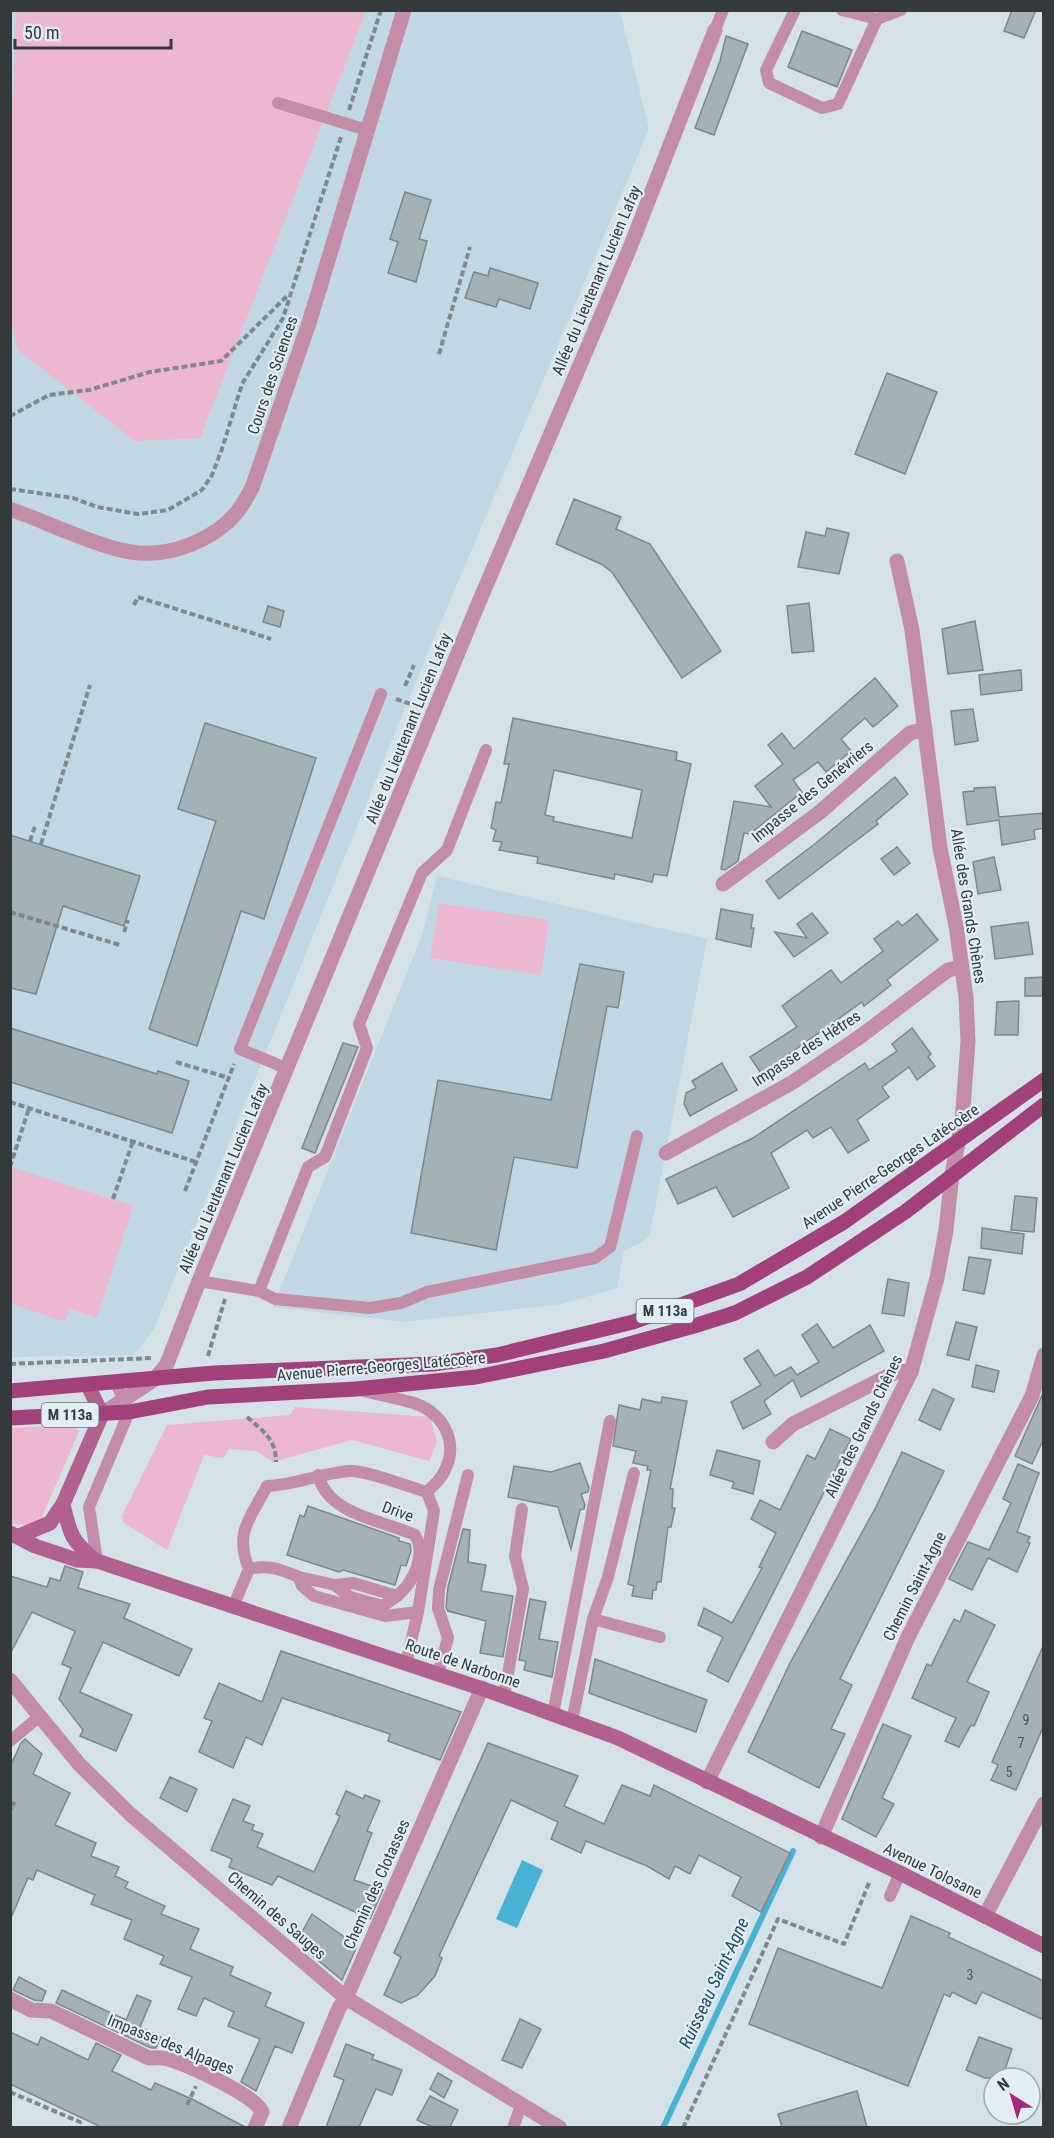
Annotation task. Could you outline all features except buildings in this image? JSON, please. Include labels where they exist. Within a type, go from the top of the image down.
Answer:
[{"type":"main road","name":"Avenue Pierre-Georges Latécoère","points":[[10,1391],[88,1386],[214,1372],[432,1364],[497,1355],[633,1322],[739,1284],[844,1222],[1044,1080]]},
{"type":"main road","name":"Avenue Pierre-Georges Latécoère","points":[[10,1418],[102,1414],[126,1406],[207,1397],[356,1389],[476,1377],[604,1351],[735,1313],[807,1277],[905,1212],[1044,1105]]},
{"type":"main road","points":[[88,1386],[102,1414]]},
{"type":"main road","name":"Route de Narbonne","points":[[15,1535],[50,1523],[63,1504],[102,1414]]},
{"type":"main road","name":"Route de Narbonne","points":[[63,1504],[68,1527],[76,1545],[96,1562]]},
{"type":"main road","name":"Route de Narbonne","points":[[15,1535],[35,1546],[77,1560],[96,1562],[482,1688],[572,1720],[618,1738],[805,1829]]},
{"type":"main road","name":"Avenue Tolosane","points":[[805,1829],[900,1873],[1044,1946]]},
{"type":"street","name":"Cours des Sciences","points":[[10,509],[98,542],[137,553],[169,551],[195,543],[218,529],[237,512],[252,488],[309,323],[404,10]]},
{"type":"street","name":"Allée du Lieutenant Lucien Lafay","points":[[126,1406],[154,1379],[173,1353],[199,1281],[479,602],[629,250],[715,30]]},
{"type":"street","name":"Allée des Grands Chênes","points":[[707,1782],[911,1372],[937,1278],[946,1230],[952,1174],[962,1122],[968,1042],[956,926],[940,848],[912,630],[897,561]]},
{"type":"street","name":"Impasse des Genévriers","points":[[723,884],[820,812],[910,733],[925,729]]},
{"type":"street","name":"Impasse des Hêtres","points":[[666,1153],[793,1082],[861,1036],[948,970],[961,967]]},
{"type":"street","name":"Chemin Saint-Agne","points":[[821,1837],[908,1637],[1032,1396],[1044,1355]]},
{"type":"street","points":[[773,1442],[793,1424],[898,1371],[911,1372]]},
{"type":"street","name":"Chemin des Sauges","points":[[12,1686],[79,1764],[130,1814],[345,1998],[560,2127]]},
{"type":"street","name":"Chemin des Clotasses","points":[[289,2127],[339,2008],[482,1688]]},
{"type":"street","points":[[985,1916],[1044,1804]]},
{"type":"street","name":"Impasse des Alpages","points":[[10,1999],[31,2010],[51,2011],[149,2058],[168,2059],[239,2091],[260,2106],[262,2112],[255,2127]]},
{"type":"lane","points":[[715,30],[723,10]]},
{"type":"lane","points":[[795,10],[766,70],[769,83],[822,108],[838,104],[877,19]]},
{"type":"lane","points":[[842,10],[877,19],[901,10]]},
{"type":"lane","points":[[278,103],[367,130]]},
{"type":"lane","points":[[288,1069],[240,1049],[381,694]]},
{"type":"lane","points":[[259,1291],[308,1167],[325,1157],[367,1048],[359,1024],[422,873],[447,850],[486,750]]},
{"type":"lane","points":[[199,1281],[259,1291],[275,1299],[370,1308],[401,1303],[427,1292],[595,1258],[610,1246],[636,1136]]},
{"type":"lane","points":[[96,1562],[89,1507],[126,1406],[116,1383]]},
{"type":"lane","points":[[356,1389],[415,1404],[442,1423],[451,1438],[451,1450],[443,1475],[427,1492]]},
{"type":"lane","points":[[553,1714],[610,1420]]},
{"type":"lane","points":[[233,1607],[249,1569],[242,1550],[243,1532],[267,1486],[288,1485],[318,1475],[353,1470],[427,1492]]},
{"type":"lane","points":[[572,1720],[593,1619],[608,1577],[634,1473]]},
{"type":"lane","name":"Drive","points":[[249,1569],[272,1567],[299,1577],[335,1585],[352,1583],[397,1596],[407,1588],[419,1562],[418,1540],[415,1535],[349,1511],[329,1497],[318,1475]]},
{"type":"lane","points":[[438,1674],[448,1638],[438,1608],[439,1590],[468,1475]]},
{"type":"lane","points":[[406,1663],[418,1612],[434,1510],[427,1492]]},
{"type":"lane","points":[[504,1696],[523,1589],[515,1556],[522,1509]]},
{"type":"lane","points":[[299,1577],[302,1586],[314,1596],[385,1616],[418,1612]]},
{"type":"lane","points":[[593,1619],[660,1637]]},
{"type":"lane","points":[[10,1741],[40,1716]]},
{"type":"lane","points":[[890,1896],[900,1873]]},
{"type":"lane","points":[[513,2127],[521,2105]]},
{"type":"path","points":[[349,111],[381,10]]},
{"type":"path","points":[[10,489],[73,498],[97,507],[138,514],[168,510],[202,490],[212,475],[242,384],[255,360],[284,318],[289,294],[342,131]]},
{"type":"path","points":[[439,354],[470,247]]},
{"type":"path","points":[[10,416],[49,395],[89,390],[150,372],[221,361],[289,294]]},
{"type":"path","points":[[134,605],[138,597],[272,639]]},
{"type":"path","points":[[405,686],[414,665]]},
{"type":"path","points":[[41,844],[90,685]]},
{"type":"path","points":[[30,841],[35,826]]},
{"type":"path","points":[[10,912],[120,945]]},
{"type":"path","points":[[124,932],[129,920]]},
{"type":"path","points":[[185,1191],[240,1049]]},
{"type":"path","points":[[176,1062],[229,1078]]},
{"type":"path","points":[[10,1102],[196,1161]]},
{"type":"path","points":[[10,1167],[29,1108]]},
{"type":"path","points":[[113,1199],[133,1141]]},
{"type":"path","points":[[208,1356],[229,1286]]},
{"type":"path","points":[[198,1356],[218,1356]]},
{"type":"path","points":[[10,1364],[156,1358]]},
{"type":"path","points":[[247,1417],[270,1436],[276,1449],[276,1462]]},
{"type":"path","points":[[10,1802],[13,1807]]},
{"type":"path","points":[[683,2127],[778,1919],[844,1944],[869,1883]]},
{"type":"path","points":[[10,2092],[80,2122],[77,2127]]},
{"type":"shaded area","points":[[10,11],[620,11],[649,129],[407,703],[154,1329],[134,1355],[11,1357]]},
{"type":"shaded area","points":[[16,11],[366,11],[200,438],[135,441],[18,350],[10,318],[10,108],[14,86]]},
{"type":"shaded area","points":[[437,876],[707,939],[650,1234],[641,1243],[624,1250],[617,1288],[561,1304],[405,1322],[273,1307],[422,935]]},
{"type":"shaded area","points":[[439,903],[549,920],[541,975],[430,958]]},
{"type":"shaded area","points":[[11,1167],[133,1206],[97,1318],[70,1309],[65,1322],[11,1304]]},
{"type":"shaded area","points":[[295,1407],[430,1417],[437,1442],[429,1461],[352,1440],[273,1462],[256,1451],[229,1449],[223,1458],[204,1455],[167,1550],[123,1522],[122,1516],[167,1425],[290,1415]]},
{"type":"shaded area","points":[[74,1425],[79,1432],[41,1519],[31,1526],[11,1523],[10,1428]]},
{"type":"water","points":[[522,1860],[543,1870],[517,1928],[496,1919]]},
{"type":"waterway","name":"Ruisseau Saint-Agne","points":[[663,2128],[793,1851]]}]
